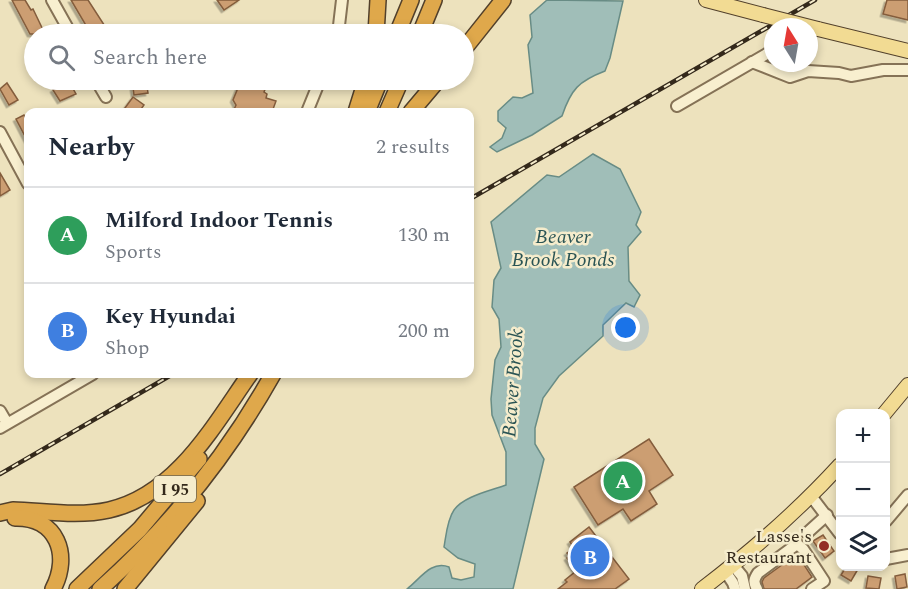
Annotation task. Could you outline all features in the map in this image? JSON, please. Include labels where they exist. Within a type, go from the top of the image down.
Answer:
[{"type":"highway","points":[[377,24],[378,0]]},
{"type":"highway","points":[[401,24],[411,0]]},
{"type":"highway","points":[[424,24],[434,0]]},
{"type":"highway","points":[[474,36],[503,0]]},
{"type":"highway","points":[[357,108],[363,90]]},
{"type":"highway","points":[[369,108],[376,90]]},
{"type":"highway","points":[[389,108],[397,90]]},
{"type":"highway","points":[[414,108],[430,90]]},
{"type":"highway","points":[[0,513],[13,510],[96,512],[122,506],[146,495],[164,482],[199,445],[247,378]]},
{"type":"highway","name":"I 95","points":[[77,589],[120,549],[178,486],[213,440],[252,378]]},
{"type":"highway","name":"I 95","points":[[100,589],[156,534],[206,475],[271,378]]},
{"type":"highway","points":[[125,589],[177,527],[229,458],[245,433],[272,378]]},
{"type":"highway","points":[[0,521],[11,518],[32,520],[53,534],[62,558],[60,575],[53,589]]},
{"type":"main road","points":[[706,0],[908,51]]},
{"type":"main road","points":[[888,409],[908,384]]},
{"type":"main road","points":[[702,589],[752,550],[811,496],[836,469]]},
{"type":"street","points":[[52,0],[65,24]]},
{"type":"street","points":[[340,24],[342,0]]},
{"type":"street","points":[[677,106],[764,55]]},
{"type":"street","points":[[752,62],[790,77],[808,71],[851,76],[883,70],[908,70]]},
{"type":"street","points":[[102,90],[106,97]]},
{"type":"street","points":[[309,108],[316,90]]},
{"type":"street","points":[[0,132],[24,177]]},
{"type":"street","points":[[0,411],[4,425],[86,378]]},
{"type":"street","points":[[889,517],[908,495]]},
{"type":"street","points":[[811,496],[836,528]]},
{"type":"street","points":[[807,533],[827,515]]},
{"type":"street","points":[[757,589],[754,579],[758,573],[796,544],[803,549],[824,581],[814,588]]},
{"type":"street","points":[[890,559],[908,555]]},
{"type":"street","points":[[729,568],[735,589]]},
{"type":"street","points":[[729,568],[742,576],[745,589]]},
{"type":"water","points":[[547,0],[623,1],[610,58],[605,71],[589,78],[577,87],[562,116],[532,135],[497,152],[490,147],[502,138],[506,128],[498,121],[498,111],[513,97],[522,98],[533,93],[528,45],[532,37],[530,15]]},
{"type":"water","name":"Beaver Brook Ponds","points":[[593,154],[620,169],[641,212],[636,225],[641,232],[628,247],[629,281],[640,295],[634,307],[626,303],[603,325],[603,336],[559,376],[543,398],[535,428],[535,444],[544,459],[513,589],[407,589],[431,568],[437,566],[449,567],[452,578],[461,580],[474,577],[475,564],[458,558],[444,547],[450,518],[458,505],[464,501],[506,485],[506,452],[492,415],[491,399],[495,360],[501,347],[499,319],[492,307],[494,280],[501,268],[491,222],[547,175],[559,177]]},
{"type":"building","points":[[12,0],[25,0],[31,10],[33,9],[40,24],[25,24]]},
{"type":"building","points":[[71,0],[88,0],[104,24],[85,24]]},
{"type":"building","points":[[217,0],[239,0],[224,10]]},
{"type":"building","points":[[887,0],[908,0],[908,20],[883,14]]},
{"type":"building","points":[[7,83],[18,100],[9,105],[0,89]]},
{"type":"building","points":[[53,90],[74,90],[76,94],[60,101]]},
{"type":"building","points":[[133,90],[148,90],[148,93],[134,95]]},
{"type":"building","points":[[237,90],[265,90],[266,98],[276,101],[273,108],[235,108],[236,105],[233,100]]},
{"type":"building","points":[[133,97],[144,105],[142,108],[125,108]]},
{"type":"building","points":[[24,115],[24,134],[16,119]]},
{"type":"building","points":[[0,173],[10,190],[0,196]]},
{"type":"building","points":[[649,439],[673,475],[649,491],[657,504],[631,521],[623,509],[598,525],[574,487]]},
{"type":"building","points":[[589,527],[629,579],[615,589],[558,589],[576,571],[567,558],[570,556],[567,553],[574,548],[570,542]]},
{"type":"building","name":"Lasse's Restaurant","points":[[823,535],[834,551],[825,558],[813,541]]},
{"type":"building","points":[[797,554],[812,577],[796,589],[764,589],[762,582],[764,578]]},
{"type":"building","points":[[844,571],[857,571],[851,581],[841,575]]},
{"type":"building","points":[[905,574],[907,587],[897,589],[895,576]]},
{"type":"building","points":[[868,576],[881,578],[879,589],[866,588]]},
{"type":"railway","points":[[474,197],[815,0]]},
{"type":"railway","points":[[0,474],[166,378]]},
{"type":"place","name":"Milford Indoor Tennis","points":[[623,481]]},
{"type":"place","name":"Lasse's Restaurant","points":[[824,546]]},
{"type":"place","name":"Key Hyundai","points":[[590,557]]},
{"type":"water label","name":"Beaver Brook","points":[[512,383]]}]
